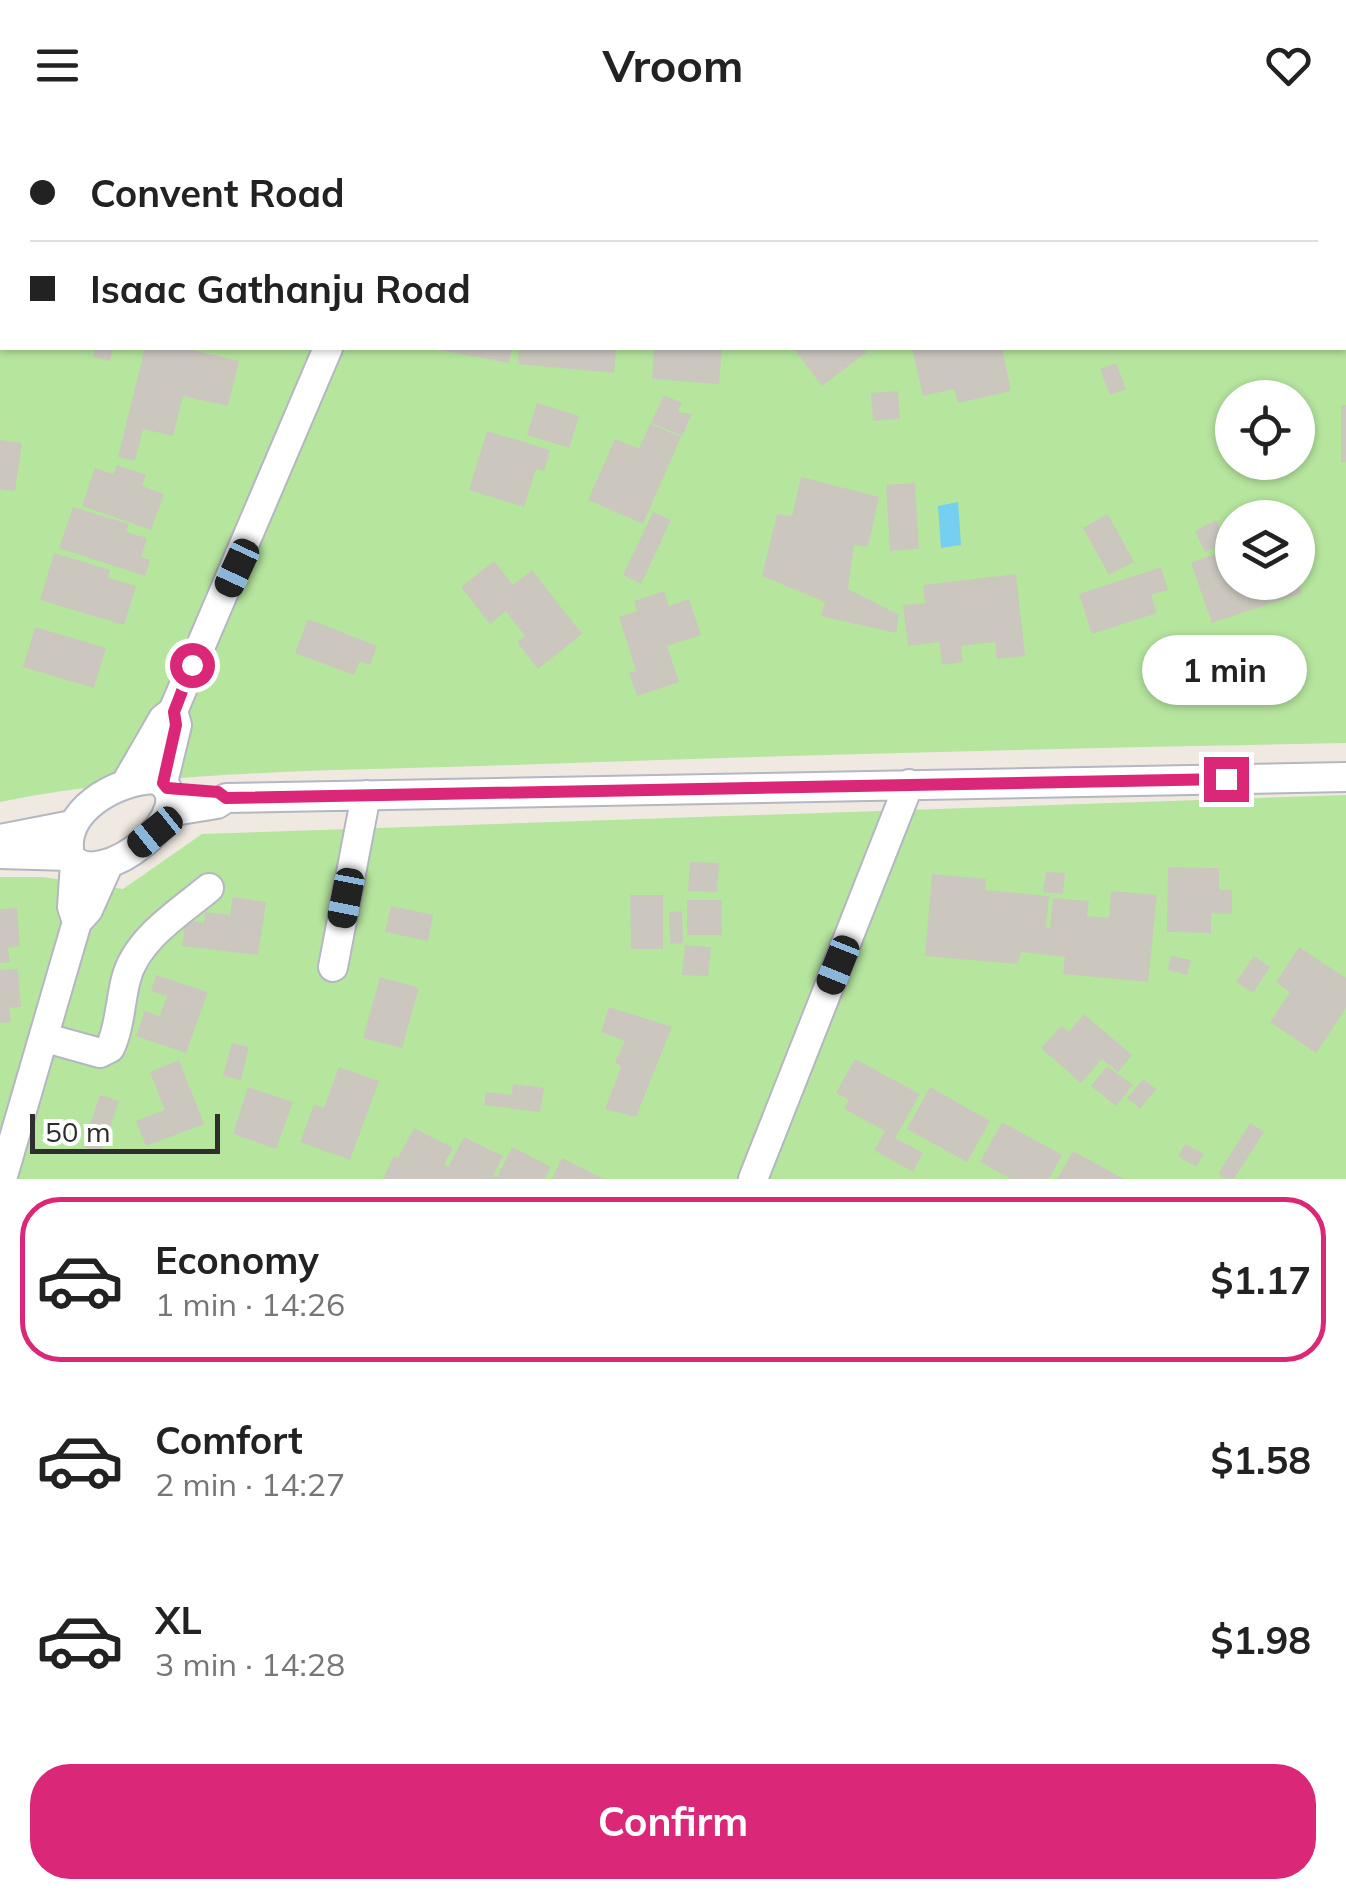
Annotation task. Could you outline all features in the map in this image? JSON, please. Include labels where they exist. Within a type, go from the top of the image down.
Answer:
[{"type":"street","points":[[126,784],[163,720],[174,712],[327,350]]},
{"type":"street","points":[[0,854],[73,859],[94,866],[123,856],[155,832],[166,794],[176,725],[174,712]]},
{"type":"street","points":[[166,794],[218,792],[226,798],[1346,777]]},
{"type":"street","points":[[77,922],[72,907],[73,859],[68,834],[72,825],[94,802],[126,784],[154,779],[166,794]]},
{"type":"street","points":[[753,1179],[909,784]]},
{"type":"street","points":[[333,967],[366,795]]},
{"type":"street","points":[[0,839],[72,825]]},
{"type":"street","points":[[2,1179],[77,922],[88,910],[109,863]]},
{"type":"street","points":[[46,1038],[100,1053],[110,1048],[127,975],[136,956],[146,941],[209,888]]},
{"type":"green space","points":[[0,350],[1346,350],[1346,743],[255,773],[126,783],[0,802]]},
{"type":"green space","points":[[1346,795],[1346,1179],[0,1179],[0,877],[43,877],[123,889],[202,834]]},
{"type":"water","points":[[958,502],[961,545],[941,548],[938,506]]},
{"type":"building","points":[[95,350],[113,350],[110,361],[93,357]]},
{"type":"building","points":[[145,350],[192,350],[239,361],[228,406],[183,396],[173,436],[143,429],[135,461],[118,457]]},
{"type":"building","points":[[439,350],[512,350],[509,363]]},
{"type":"building","points":[[519,350],[616,350],[614,373],[518,364]]},
{"type":"building","points":[[654,350],[722,350],[719,384],[652,379]]},
{"type":"building","points":[[795,350],[866,350],[867,352],[822,386]]},
{"type":"building","points":[[912,350],[1002,350],[1011,391],[958,403],[954,389],[923,396]]},
{"type":"building","points":[[1116,363],[1126,389],[1110,395],[1100,369]]},
{"type":"building","points":[[898,391],[900,419],[873,421],[871,393]]},
{"type":"building","points":[[664,395],[682,403],[678,412],[692,414],[682,436],[651,423]]},
{"type":"building","points":[[537,403],[579,416],[569,448],[527,435]]},
{"type":"building","points":[[1341,405],[1346,405],[1346,462],[1341,462]]},
{"type":"building","points":[[650,424],[681,437],[643,524],[588,500],[615,439],[639,449]]},
{"type":"building","points":[[487,431],[550,450],[544,471],[536,469],[524,507],[469,490]]},
{"type":"building","points":[[0,440],[22,443],[15,491],[0,489]]},
{"type":"building","points":[[117,465],[146,475],[142,486],[164,494],[151,530],[82,506],[95,468],[113,474]]},
{"type":"building","points":[[801,477],[879,497],[868,547],[854,545],[848,589],[899,615],[896,633],[821,616],[825,602],[762,576],[777,514],[792,516]]},
{"type":"building","points":[[915,483],[919,549],[890,551],[886,485]]},
{"type":"building","points":[[73,507],[129,524],[126,532],[147,538],[141,557],[150,560],[145,576],[59,548]]},
{"type":"building","points":[[653,512],[671,520],[641,584],[623,575]]},
{"type":"building","points":[[1108,514],[1134,562],[1109,575],[1083,528]]},
{"type":"building","points":[[1215,521],[1215,547],[1205,552],[1195,531]]},
{"type":"building","points":[[54,553],[110,570],[108,578],[136,586],[124,625],[40,600]]},
{"type":"building","points":[[1215,554],[1215,600],[1281,600],[1212,623],[1191,563]]},
{"type":"building","points":[[494,561],[513,585],[532,570],[582,634],[538,669],[517,642],[525,636],[506,611],[490,624],[461,587]]},
{"type":"building","points":[[1161,567],[1168,590],[1151,595],[1157,613],[1092,634],[1079,594]]},
{"type":"building","points":[[1016,574],[1025,656],[997,659],[995,642],[961,646],[963,662],[942,665],[939,642],[908,646],[903,605],[925,603],[923,585]]},
{"type":"building","points":[[664,591],[669,606],[689,599],[701,635],[667,646],[679,682],[637,696],[629,673],[636,671],[619,617],[637,611],[634,601]]},
{"type":"building","points":[[308,619],[377,646],[370,665],[360,661],[354,675],[295,653]]},
{"type":"building","points":[[35,627],[106,648],[94,688],[23,667]]},
{"type":"building","points":[[690,862],[719,863],[717,892],[688,891]]},
{"type":"building","points":[[1168,867],[1219,868],[1219,890],[1232,890],[1232,914],[1211,913],[1211,933],[1167,932]]},
{"type":"building","points":[[1046,872],[1065,873],[1063,894],[1043,892]]},
{"type":"building","points":[[932,874],[986,879],[985,890],[1049,896],[1046,927],[1050,928],[1053,898],[1089,901],[1087,916],[1109,918],[1111,891],[1157,895],[1148,982],[1063,974],[1065,957],[1022,952],[1017,964],[925,956]]},
{"type":"building","points":[[630,895],[663,895],[663,949],[631,949]]},
{"type":"building","points":[[233,897],[266,902],[258,955],[182,946],[186,920],[204,923],[205,912],[230,915]]},
{"type":"building","points":[[687,900],[722,900],[722,935],[687,935]]},
{"type":"building","points":[[391,906],[433,915],[428,941],[385,932]]},
{"type":"building","points":[[17,908],[20,946],[8,948],[10,962],[0,963],[0,909]]},
{"type":"building","points":[[682,911],[683,943],[670,944],[669,912]]},
{"type":"building","points":[[685,945],[711,947],[708,976],[682,975]]},
{"type":"building","points":[[1299,947],[1346,978],[1346,1008],[1316,1053],[1270,1022],[1290,992],[1276,982]]},
{"type":"building","points":[[1171,956],[1191,960],[1187,975],[1168,970]]},
{"type":"building","points":[[1254,956],[1270,967],[1253,993],[1236,982]]},
{"type":"building","points":[[18,969],[21,1007],[9,1008],[11,1022],[0,1023],[0,970]]},
{"type":"building","points":[[156,975],[208,992],[186,1053],[136,1036],[145,1011],[160,1016],[167,996],[151,991]]},
{"type":"building","points":[[380,977],[419,988],[402,1048],[363,1038]]},
{"type":"building","points":[[609,1007],[672,1027],[636,1117],[605,1109],[621,1067],[615,1062],[625,1041],[601,1032]]},
{"type":"building","points":[[1084,1014],[1132,1055],[1118,1072],[1102,1059],[1081,1083],[1041,1048],[1061,1026],[1069,1032]]},
{"type":"building","points":[[232,1043],[249,1047],[241,1080],[223,1076]]},
{"type":"building","points":[[855,1059],[920,1094],[895,1138],[923,1153],[913,1172],[874,1150],[885,1131],[844,1109],[849,1100],[836,1093]]},
{"type":"building","points":[[179,1060],[204,1124],[146,1146],[136,1121],[165,1110],[150,1072]]},
{"type":"building","points":[[1107,1066],[1133,1085],[1116,1106],[1091,1086]]},
{"type":"building","points":[[339,1067],[379,1081],[350,1160],[300,1142],[314,1105],[324,1108]]},
{"type":"building","points":[[1143,1079],[1156,1089],[1140,1109],[1127,1098]]},
{"type":"building","points":[[513,1084],[544,1088],[540,1112],[484,1105],[486,1092],[512,1095]]},
{"type":"building","points":[[248,1087],[293,1102],[276,1149],[233,1134]]},
{"type":"building","points":[[930,1087],[990,1121],[967,1162],[907,1129]]},
{"type":"building","points":[[100,1095],[119,1101],[101,1153],[83,1146]]},
{"type":"building","points":[[1002,1122],[1062,1155],[1049,1179],[1011,1179],[980,1162]]},
{"type":"building","points":[[1250,1123],[1264,1132],[1234,1179],[1226,1179],[1218,1174]]},
{"type":"building","points":[[414,1128],[453,1148],[444,1164],[448,1167],[464,1137],[503,1156],[493,1175],[497,1177],[512,1147],[551,1167],[545,1179],[383,1179]]},
{"type":"building","points":[[1185,1144],[1204,1154],[1196,1167],[1178,1156]]},
{"type":"building","points":[[1073,1151],[1124,1179],[1057,1179]]},
{"type":"building","points":[[562,1158],[604,1179],[552,1179]]},
{"type":"route","points":[[192,665],[174,712],[176,725],[163,783],[167,788],[218,792],[226,798],[1226,779]]}]
